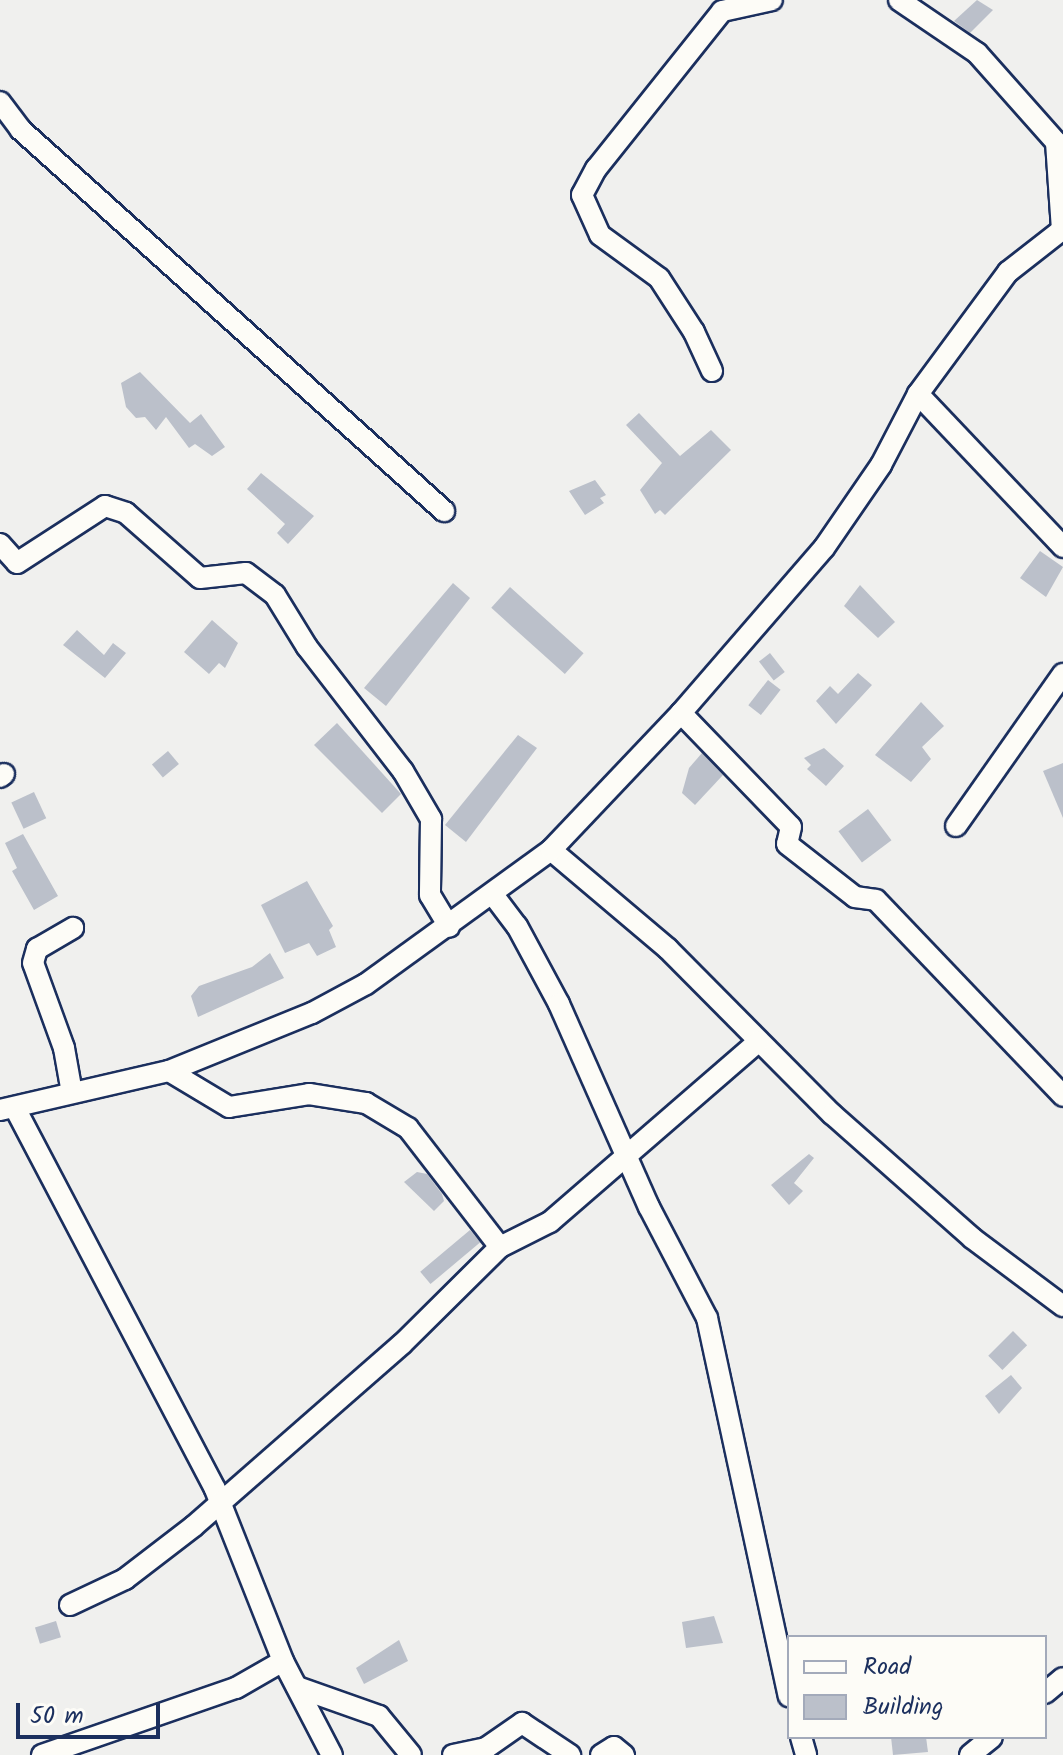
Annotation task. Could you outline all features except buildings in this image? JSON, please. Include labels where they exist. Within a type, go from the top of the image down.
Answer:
[{"type":"street","points":[[712,371],[694,332],[659,278],[600,235],[582,195],[596,169],[722,11],[772,0]]},
{"type":"street","points":[[332,1755],[283,1661],[221,1503],[7,1109],[169,1071],[312,1013],[366,984],[494,896],[551,850],[681,713],[824,548],[881,465],[918,394],[1008,272],[1062,229],[1056,142],[977,53],[904,1]]},
{"type":"street","points":[[0,102],[20,129],[444,511]]},
{"type":"street","points":[[918,394],[1063,547]]},
{"type":"street","points":[[0,544],[17,563],[105,506],[126,513],[200,578],[246,573],[275,595],[307,647],[403,771],[431,819],[430,895],[449,927]]},
{"type":"street","points":[[956,826],[1063,674]]},
{"type":"street","points":[[681,713],[791,827],[787,844],[855,897],[876,900],[1063,1096]]},
{"type":"street","points":[[551,850],[668,949],[832,1114],[972,1238],[1063,1306]]},
{"type":"street","points":[[494,896],[533,955],[628,1159],[707,1318],[787,1687]]},
{"type":"street","points":[[72,1093],[64,1048],[33,963],[37,949],[73,928]]},
{"type":"street","points":[[70,1605],[125,1579],[221,1503],[402,1344],[500,1247],[550,1222],[628,1159],[759,1041]]},
{"type":"street","points":[[169,1071],[229,1107],[309,1094],[366,1103],[408,1128],[500,1247]]},
{"type":"street","points":[[42,1755],[236,1688],[283,1661]]},
{"type":"street","points":[[1047,1691],[1063,1678]]},
{"type":"street","points":[[297,1687],[379,1716],[407,1754]]},
{"type":"street","points":[[453,1755],[486,1748],[522,1723],[570,1755]]},
{"type":"street","points":[[970,1755],[990,1739]]},
{"type":"street","points":[[601,1755],[614,1747],[624,1755]]}]
